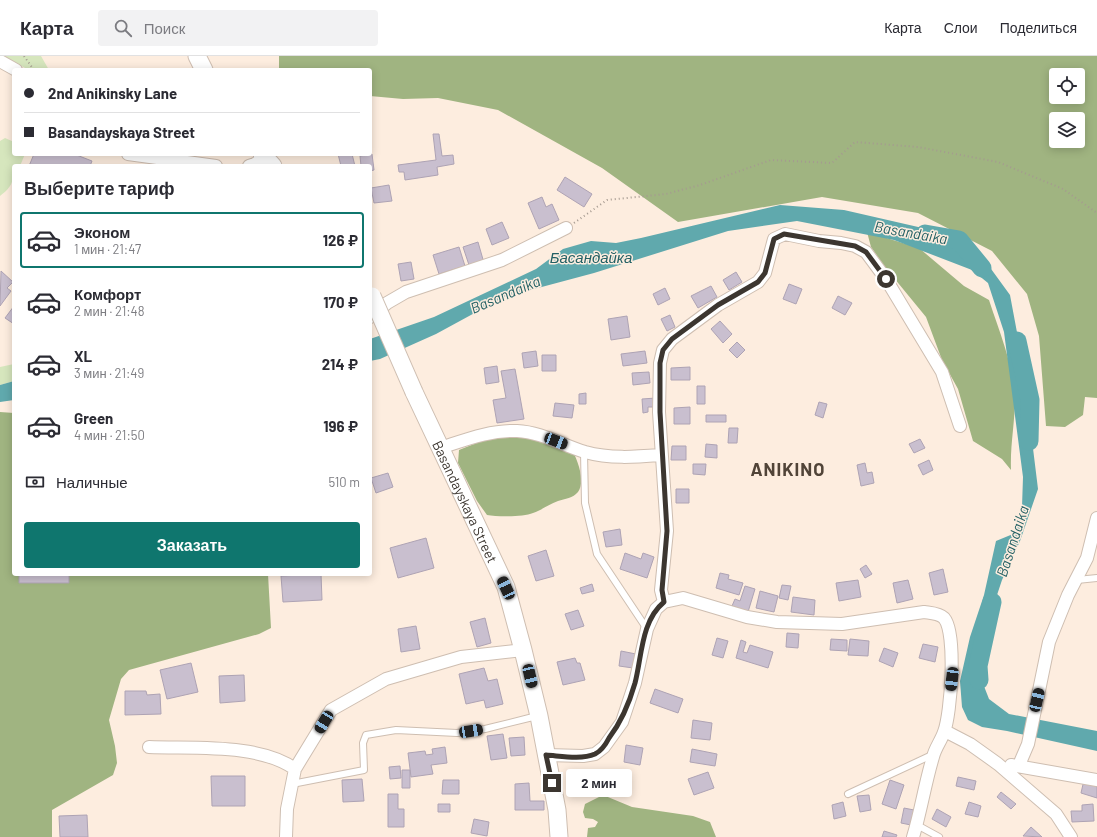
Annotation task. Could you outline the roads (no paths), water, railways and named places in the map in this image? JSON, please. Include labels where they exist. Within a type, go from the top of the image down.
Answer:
[{"type":"street","points":[[197,56],[203,68]]},
{"type":"street","points":[[0,62],[12,68]]},
{"type":"street","points":[[133,156],[198,164]]},
{"type":"street","points":[[255,164],[267,159]]},
{"type":"street","points":[[372,315],[387,303],[406,292],[502,260],[566,228]]},
{"type":"street","points":[[664,602],[662,590],[667,531],[661,455],[660,363],[663,350],[672,339],[718,305],[758,282],[765,273],[774,239],[784,234],[819,241],[840,242],[855,246],[866,252],[886,279],[942,372],[960,426]]},
{"type":"street","name":"Basandayskaya Street","points":[[372,296],[414,392],[506,588],[524,650],[539,716],[557,810],[559,837]]},
{"type":"street","points":[[440,448],[489,433],[518,431],[542,436],[584,452],[603,456],[631,457],[661,455]]},
{"type":"street","points":[[1019,765],[1028,744],[1050,642],[1068,595],[1088,558],[1097,518]]},
{"type":"street","points":[[546,755],[583,756],[595,754],[604,747],[622,722],[635,683],[647,629],[656,609],[664,602],[683,598],[747,616],[784,622],[842,624],[924,612],[940,616],[945,619],[952,645],[952,679],[945,731],[933,755],[913,837]]},
{"type":"street","points":[[286,837],[290,784],[295,769],[331,710],[386,679],[461,657],[524,650]]},
{"type":"street","points":[[945,731],[970,744],[998,764],[1056,814],[1071,837]]},
{"type":"street","points":[[149,748],[221,749],[250,753],[279,759],[295,769]]},
{"type":"street","points":[[998,764],[1019,765],[1097,780]]},
{"type":"lane","points":[[584,452],[585,503],[597,554],[647,629]]},
{"type":"lane","points":[[1077,580],[1097,578]]},
{"type":"lane","points":[[290,784],[364,770],[363,743],[366,734],[396,730],[457,733],[485,729],[539,716]]},
{"type":"lane","points":[[848,794],[933,755]]},
{"type":"lane","points":[[917,825],[939,837]]},
{"type":"water","name":"Басандайка","points":[[780,205],[844,210],[940,232],[986,262],[1010,295],[1022,359],[1038,489],[1020,541],[1002,580],[981,643],[980,676],[989,699],[1009,714],[1097,731],[1097,751],[982,727],[968,720],[962,707],[960,681],[970,637],[984,595],[996,541],[1013,534],[1022,507],[1023,477],[1004,332],[988,283],[972,270],[894,240],[797,221],[728,231],[594,273],[504,297],[436,334],[380,359],[372,361],[372,338],[434,317],[536,269],[563,249],[591,241],[616,243]]},
{"type":"water","points":[[12,382],[12,400],[0,402],[0,385]]},
{"type":"waterway","name":"Basandaika","points":[[925,234],[959,240],[982,268]]},
{"type":"waterway","name":"Basandaika","points":[[1017,341],[1030,400],[1029,441]]},
{"type":"waterway","name":"Basandaika","points":[[979,680],[978,666],[992,602]]},
{"type":"district","name":"ANIKINO","points":[[788,469]]}]
